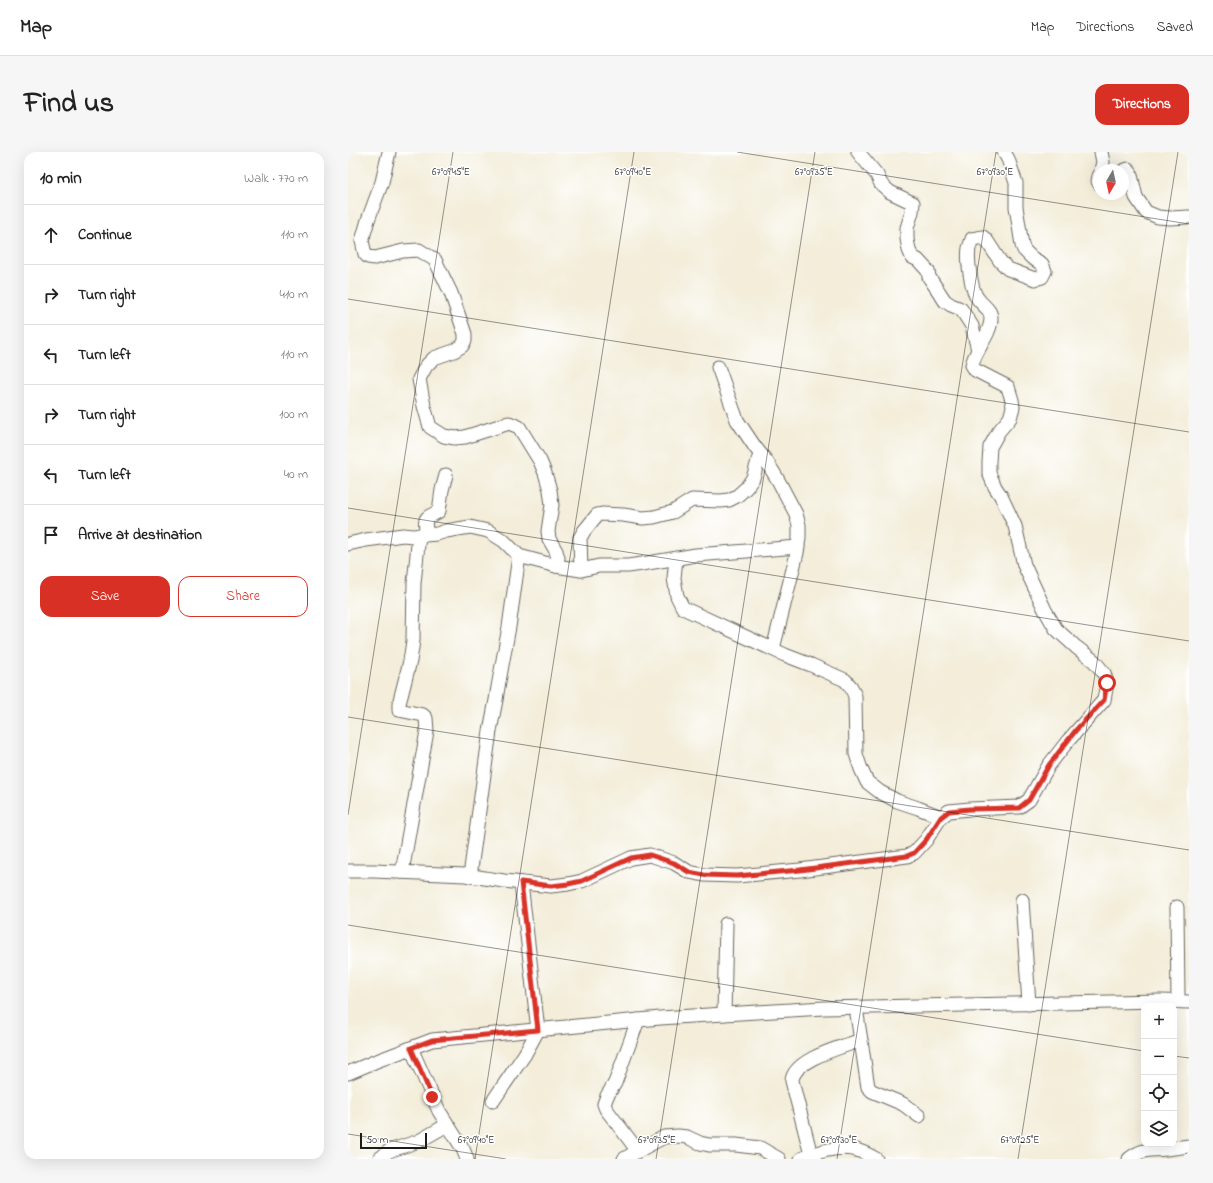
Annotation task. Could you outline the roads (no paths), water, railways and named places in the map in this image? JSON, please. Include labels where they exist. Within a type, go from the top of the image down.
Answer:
[{"type":"street","points":[[389,152],[382,182],[362,241],[365,254],[368,257],[375,258],[419,250],[435,260],[451,293],[465,334],[465,340],[462,346],[454,351],[434,358],[426,366],[419,379],[430,427],[444,436],[456,438],[465,437],[509,422],[519,427],[540,461],[550,490],[552,505],[548,531],[549,539],[558,558],[556,566]]},
{"type":"street","points":[[858,152],[877,175],[881,184],[890,192],[913,203],[907,228],[909,250],[912,257],[918,260],[928,271],[929,276],[945,301],[961,309],[972,326],[978,350]]},
{"type":"street","points":[[348,871],[402,872],[470,876],[521,886],[551,886],[582,881],[631,858],[650,855],[674,863],[689,872],[704,875],[731,876],[800,870],[907,856],[914,853],[926,840],[941,817],[949,811],[1019,808],[1029,800],[1049,765],[1058,753],[1076,730],[1104,700],[1107,683],[1104,673],[1094,660],[1076,647],[1056,629],[1040,600],[1024,565],[1015,526],[989,473],[990,447],[999,431],[1010,418],[1013,408],[1008,387],[975,370],[972,365],[989,329],[991,313],[987,307],[978,300],[974,293],[969,258],[969,248],[972,239],[983,237],[1000,262],[1008,269],[1035,279],[1042,278],[1045,271],[1042,264],[1032,258],[1024,250],[1022,245],[1016,207],[1016,183],[1008,159],[1004,152]]},
{"type":"street","points":[[1101,152],[1102,164]]},
{"type":"street","points":[[1129,170],[1136,197],[1146,212],[1158,217],[1189,217]]},
{"type":"street","points":[[718,367],[737,420],[778,480],[796,514],[799,525],[798,547],[773,649]]},
{"type":"street","points":[[581,570],[580,538],[597,515],[623,515],[643,518],[654,517],[673,512],[692,500],[729,500],[737,496],[746,488],[753,478],[760,454]]},
{"type":"street","points":[[402,872],[427,731],[426,718],[423,715],[399,710],[399,704],[410,662],[413,641],[414,583],[425,520],[427,517],[439,511],[446,475]]},
{"type":"street","points":[[348,544],[403,535],[437,534],[470,527],[488,531],[504,541],[519,556],[556,566],[581,570],[599,566],[628,566],[696,555],[798,547]]},
{"type":"street","points":[[470,876],[490,726],[509,628],[519,556]]},
{"type":"street","points":[[676,558],[674,578],[677,596],[683,608],[845,680],[851,687],[855,696],[856,754],[867,782],[880,792],[897,801],[941,817]]},
{"type":"street","points":[[492,1101],[525,1054],[538,1030],[521,886]]},
{"type":"street","points":[[1022,900],[1029,1004]]},
{"type":"street","points":[[348,1073],[432,1040],[638,1020],[824,1008],[1153,1001],[1183,1002],[1177,907]]},
{"type":"street","points":[[724,1014],[726,924]]},
{"type":"street","points":[[856,1008],[868,1087],[872,1091],[903,1104],[919,1116]]},
{"type":"street","points":[[638,1020],[615,1083],[604,1104],[606,1109],[638,1151]]},
{"type":"street","points":[[861,1040],[807,1061],[799,1066],[795,1071],[792,1081],[806,1157],[837,1149],[852,1149],[876,1159]]},
{"type":"street","points":[[411,1048],[432,1097],[447,1125],[463,1148],[467,1159]]},
{"type":"street","points":[[379,1159],[389,1152],[419,1140],[447,1125]]},
{"type":"street","points":[[624,1159],[664,1137],[678,1136],[687,1137],[709,1145],[736,1145],[760,1148],[779,1159]]},
{"type":"street","points":[[1129,1159],[1138,1152],[1152,1149],[1189,1146]]}]
